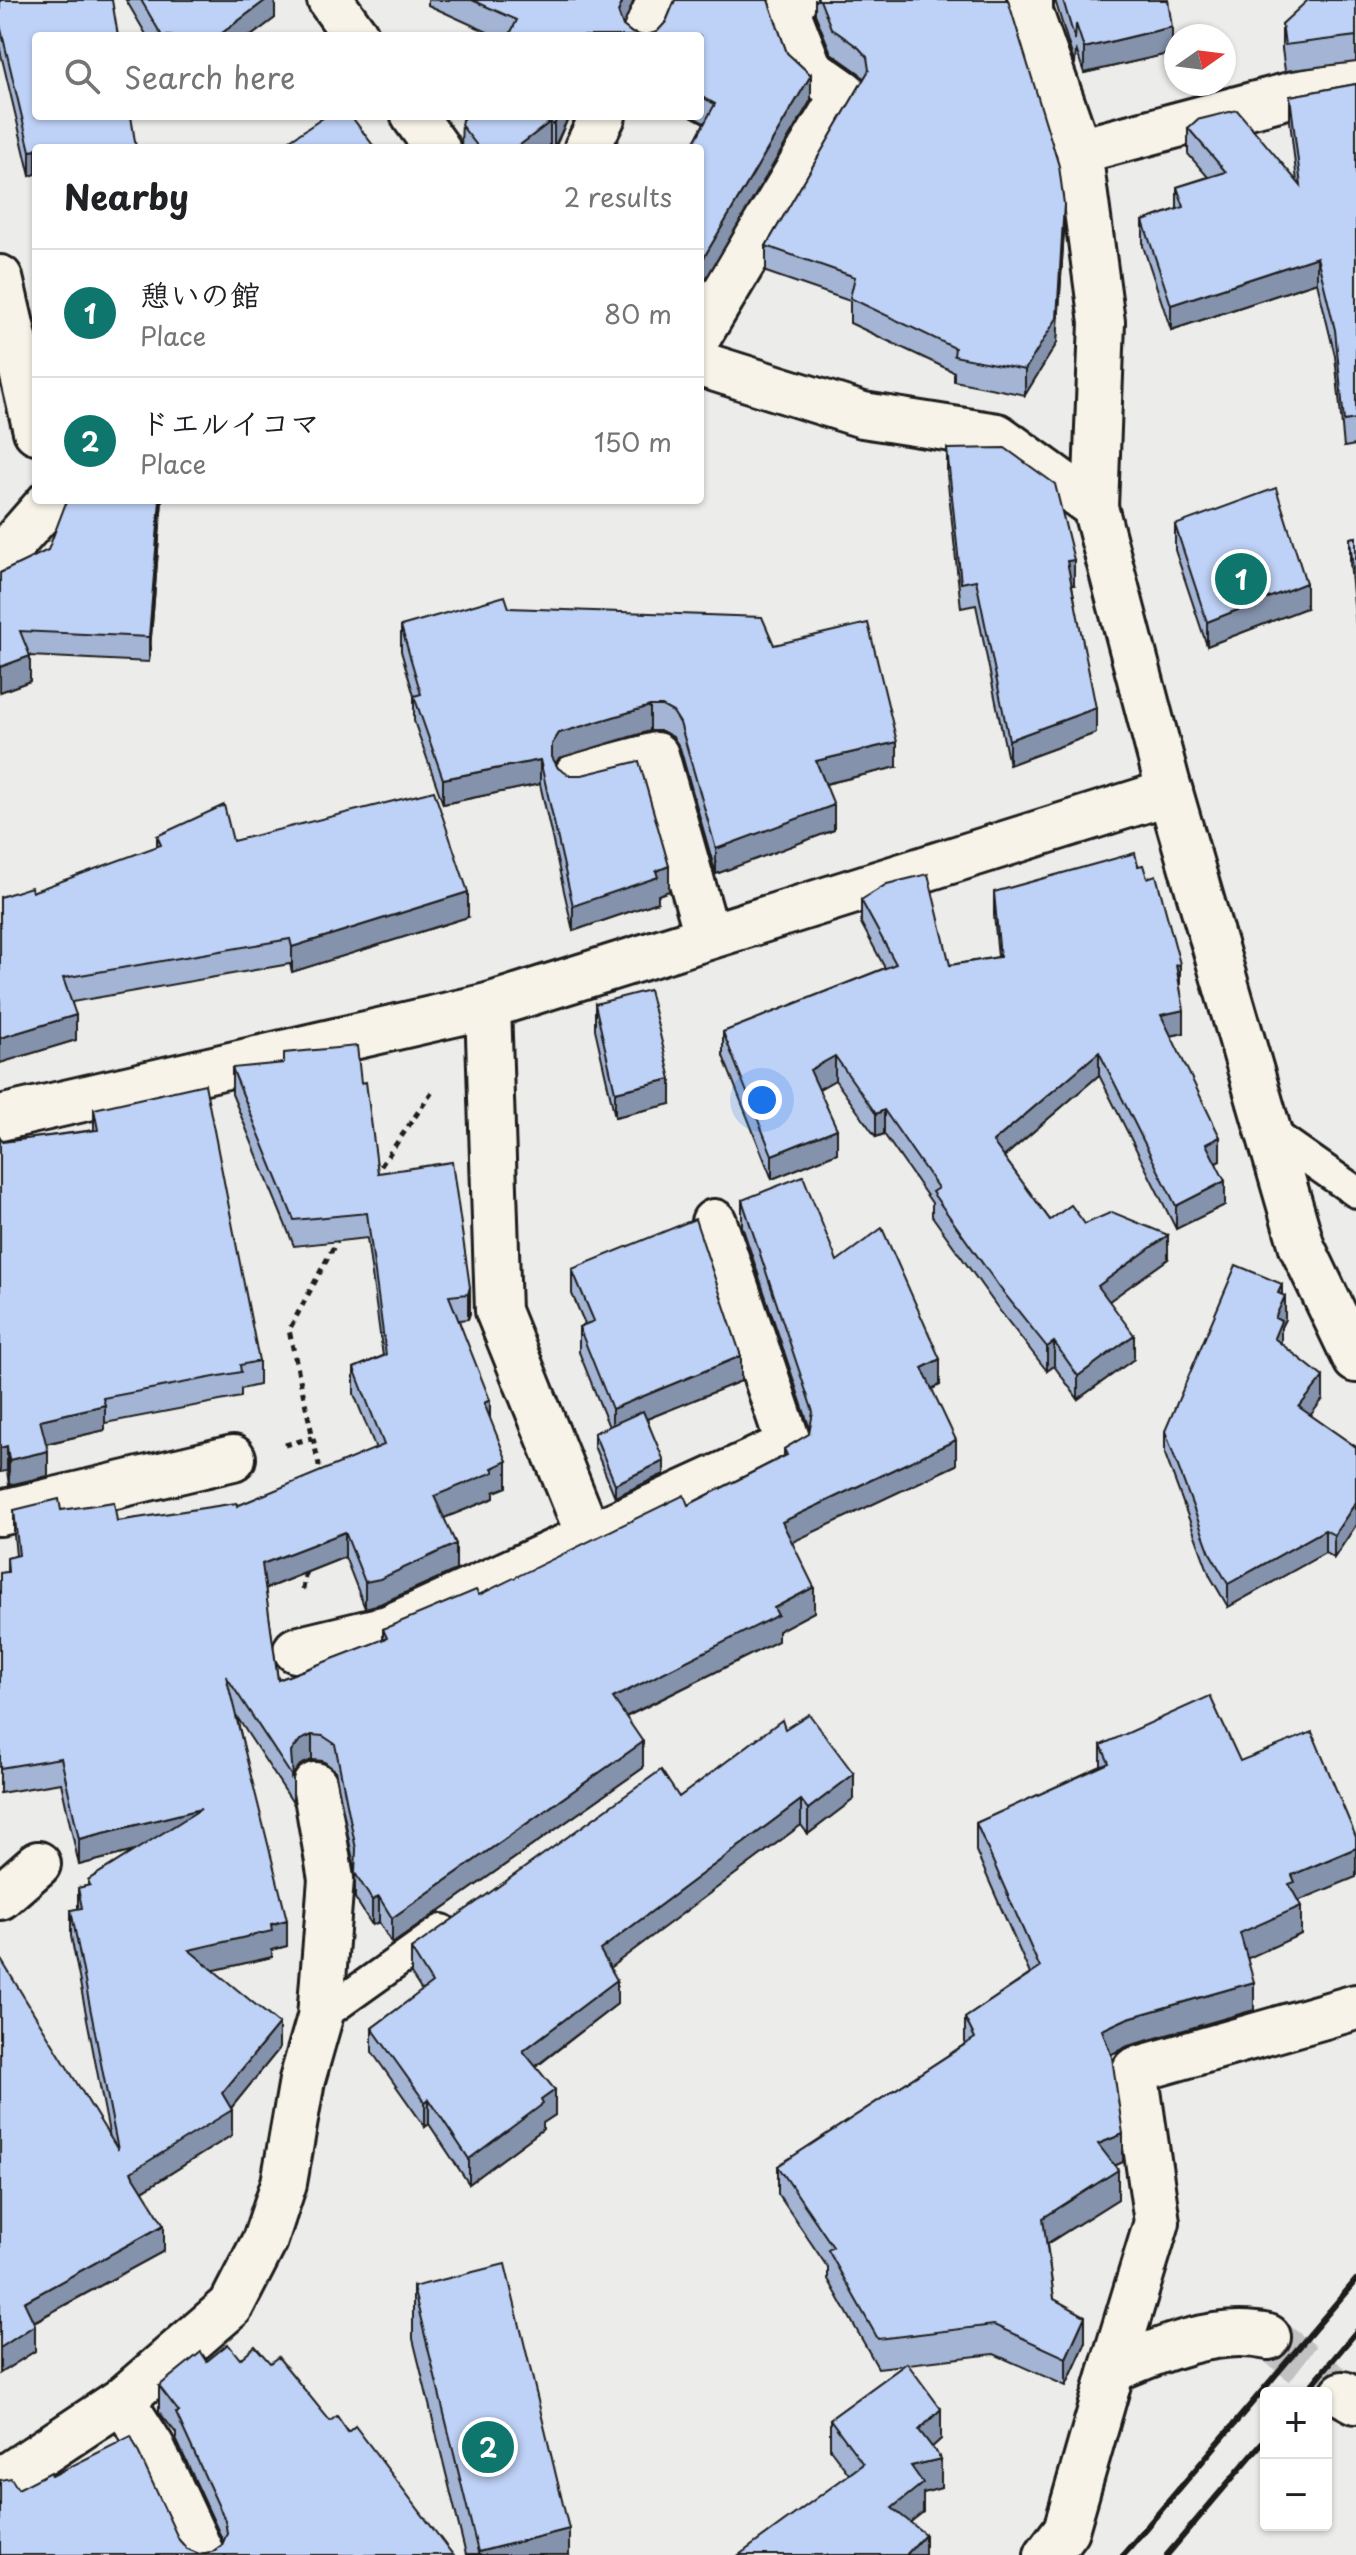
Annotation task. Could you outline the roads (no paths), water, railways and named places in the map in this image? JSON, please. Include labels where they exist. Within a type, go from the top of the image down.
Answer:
[{"type":"street","points":[[330,0],[353,32]]},
{"type":"street","points":[[645,32],[660,0]]},
{"type":"street","points":[[704,327],[844,93],[810,69],[788,13],[794,0]]},
{"type":"street","points":[[1030,0],[1030,12],[1079,151],[1102,322],[1095,507],[1170,792],[1302,1247],[1356,1360]]},
{"type":"street","points":[[1079,151],[1294,94],[1356,84]]},
{"type":"street","points":[[417,120],[434,144]]},
{"type":"street","points":[[589,144],[601,120]]},
{"type":"street","points":[[0,278],[21,401]]},
{"type":"street","points":[[704,365],[863,415],[997,436],[1095,507]]},
{"type":"street","points":[[0,558],[47,504]]},
{"type":"street","points":[[576,776],[656,755],[707,935]]},
{"type":"street","points":[[0,1118],[488,1006],[1170,792]]},
{"type":"street","points":[[488,1006],[498,1311],[588,1534]]},
{"type":"street","points":[[296,1650],[388,1628],[588,1534],[789,1445],[714,1222]]},
{"type":"street","points":[[0,1513],[233,1458]]},
{"type":"street","points":[[0,2481],[122,2400],[231,2306],[265,2240],[284,2183],[302,2080],[320,2017],[331,1879],[315,1785]]},
{"type":"street","points":[[0,1897],[38,1864]]},
{"type":"street","points":[[1047,2555],[1066,2530],[1157,2222],[1135,2070],[1356,2007]]},
{"type":"street","points":[[1112,2370],[1166,2347],[1246,2332],[1268,2337]]},
{"type":"street","points":[[122,2400],[152,2447],[202,2555]]},
{"type":"lane","points":[[1269,1131],[1356,1192]]},
{"type":"lane","points":[[320,2017],[471,1910]]},
{"type":"tunnel","points":[[1268,2337],[1343,2394]]},
{"type":"railway","points":[[1123,2555],[1356,2280]]},
{"type":"railway","points":[[1310,2387],[1356,2332]]},
{"type":"railway","points":[[1167,2555],[1260,2445]]},
{"type":"place","name":"憩いの館","points":[[1241,579]]},
{"type":"place","name":"ドエルイコマ","points":[[488,2447]]}]
